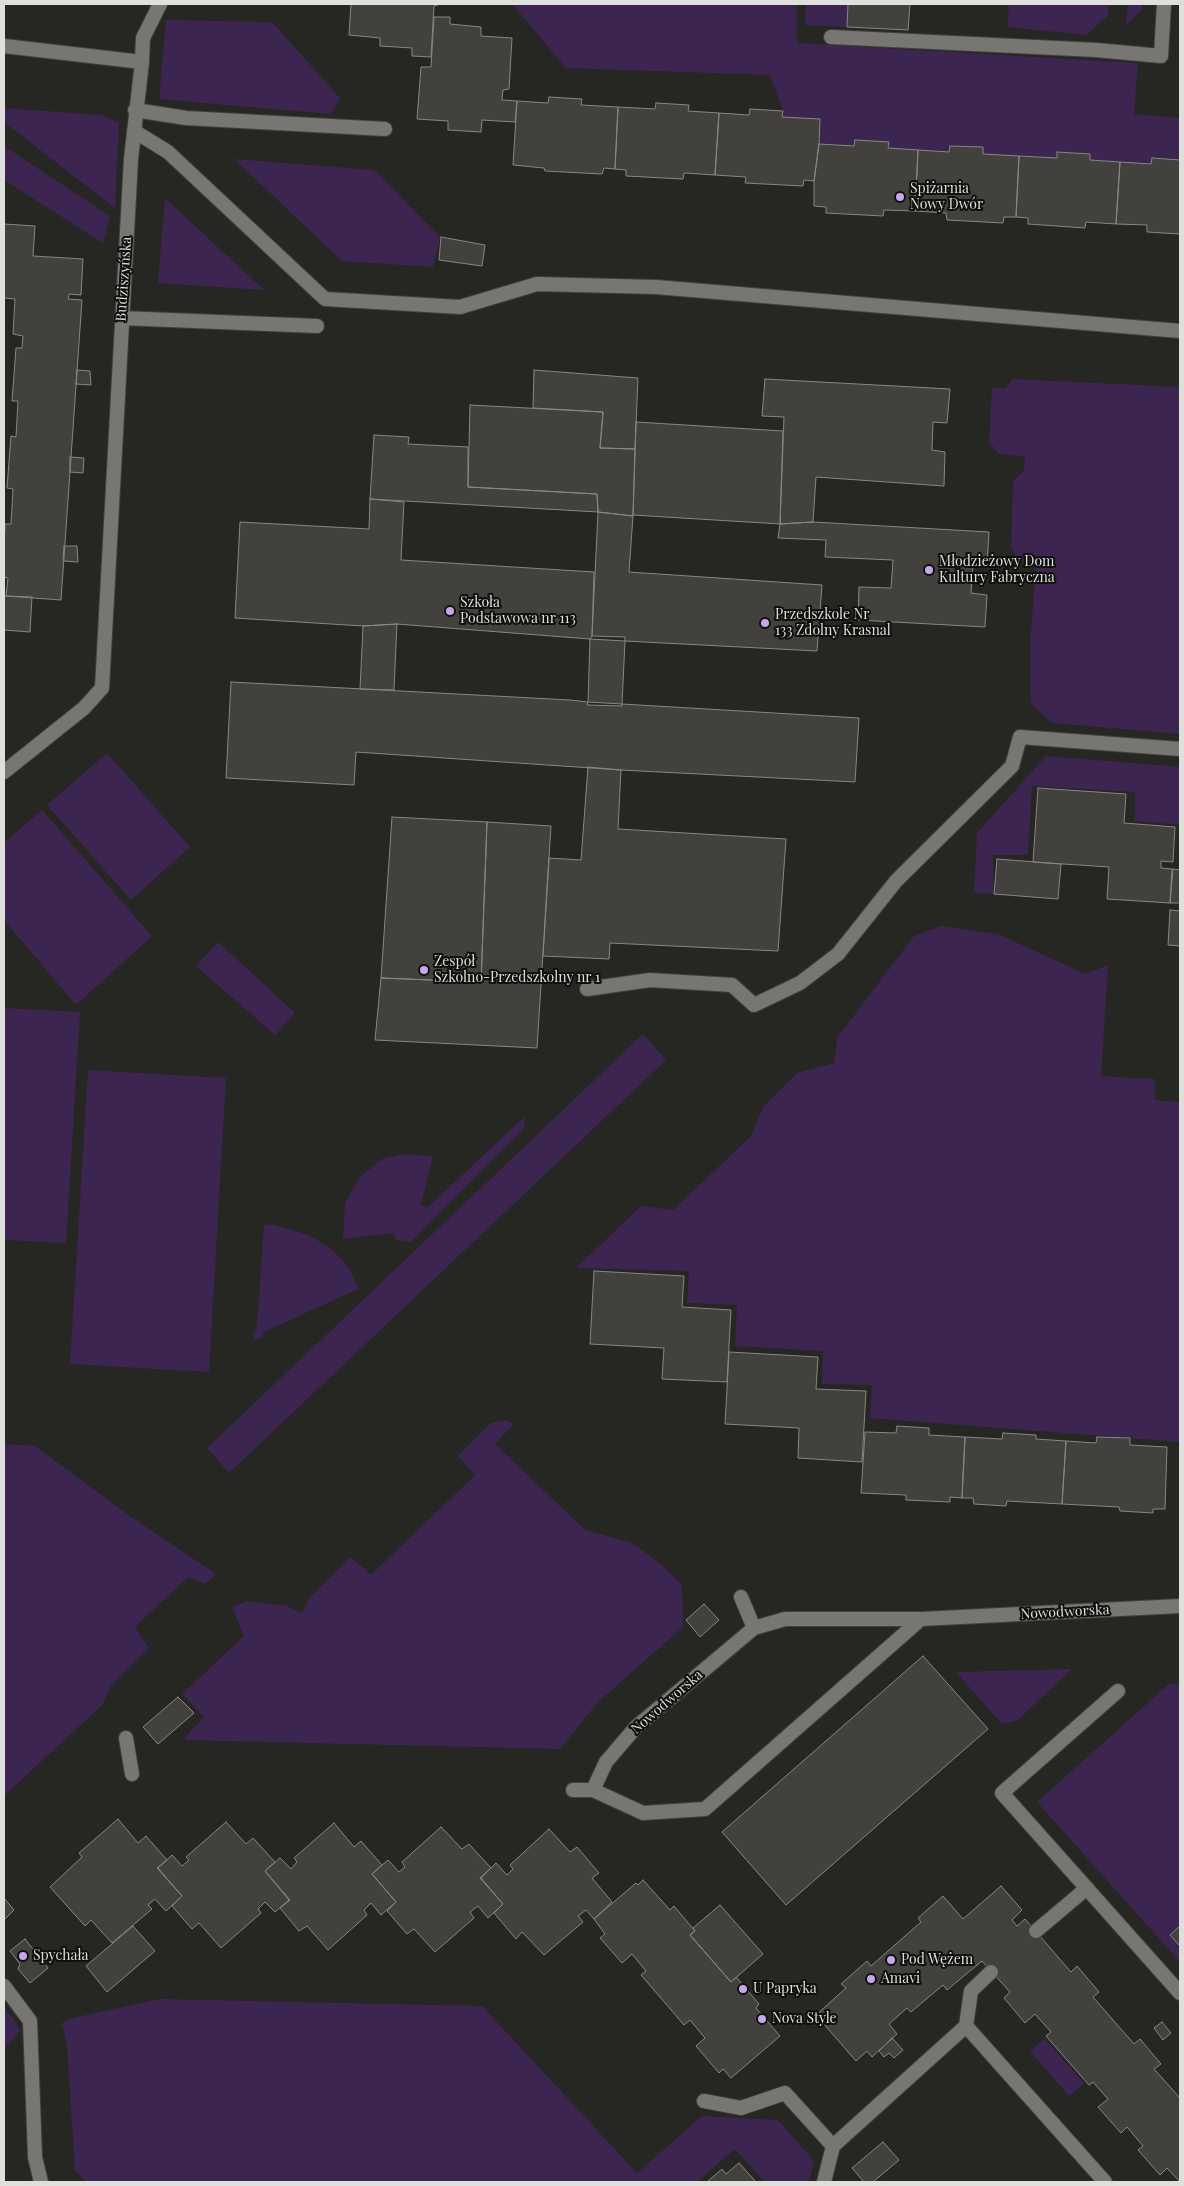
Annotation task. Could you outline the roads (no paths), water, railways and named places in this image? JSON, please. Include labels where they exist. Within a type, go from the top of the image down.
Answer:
[{"type":"street","name":"Budziszyńska","points":[[4,772],[84,708],[102,688],[121,318],[135,110],[142,62],[143,38],[160,4]]},
{"type":"street","points":[[831,37],[1096,50],[1161,56],[1164,4]]},
{"type":"street","points":[[4,46],[142,62]]},
{"type":"street","points":[[135,110],[186,118],[385,129]]},
{"type":"street","points":[[134,131],[168,152],[325,298],[460,307],[537,284],[656,287],[1180,331]]},
{"type":"street","points":[[121,318],[318,326]]},
{"type":"street","points":[[587,989],[650,980],[732,985],[754,1005],[800,984],[838,954],[896,881],[1012,766],[1020,737],[1180,749]]},
{"type":"street","points":[[741,1597],[754,1628]]},
{"type":"street","name":"Nowodworska","points":[[592,1790],[606,1762],[636,1727],[754,1628],[785,1618],[921,1619],[1180,1606]]},
{"type":"street","points":[[574,1790],[592,1790],[643,1813],[705,1809],[921,1619]]},
{"type":"street","points":[[1118,1691],[1002,1793],[1180,1993]]},
{"type":"street","points":[[126,1738],[132,1774]]},
{"type":"street","points":[[1036,1931],[1087,1888]]},
{"type":"street","points":[[824,2182],[833,2146],[966,2026],[971,1991],[991,1972]]},
{"type":"street","points":[[4,1986],[30,2021],[35,2157],[41,2182]]},
{"type":"street","points":[[966,2026],[1105,2182]]},
{"type":"street","points":[[704,2101],[741,2108],[785,2093],[833,2146]]},
{"type":"place","name":"Spiżarnia Nowy Dwór","points":[[900,197]]},
{"type":"place","name":"Młodzieżowy Dom Kultury Fabryczna","points":[[929,570]]},
{"type":"place","name":"Szkoła Podstawowa nr 113","points":[[450,611]]},
{"type":"place","name":"Przedszkole Nr 133 Zdolny Krasnal","points":[[765,623]]},
{"type":"place","name":"Zespół Szkolno-Przedszkolny nr 1","points":[[424,970]]},
{"type":"place","name":"Spychała","points":[[23,1956]]},
{"type":"place","name":"Pod Wężem","points":[[891,1960]]},
{"type":"place","name":"Amavi","points":[[871,1979]]},
{"type":"place","name":"U Papryka","points":[[743,1989]]},
{"type":"place","name":"Nova Style","points":[[762,2019]]}]
